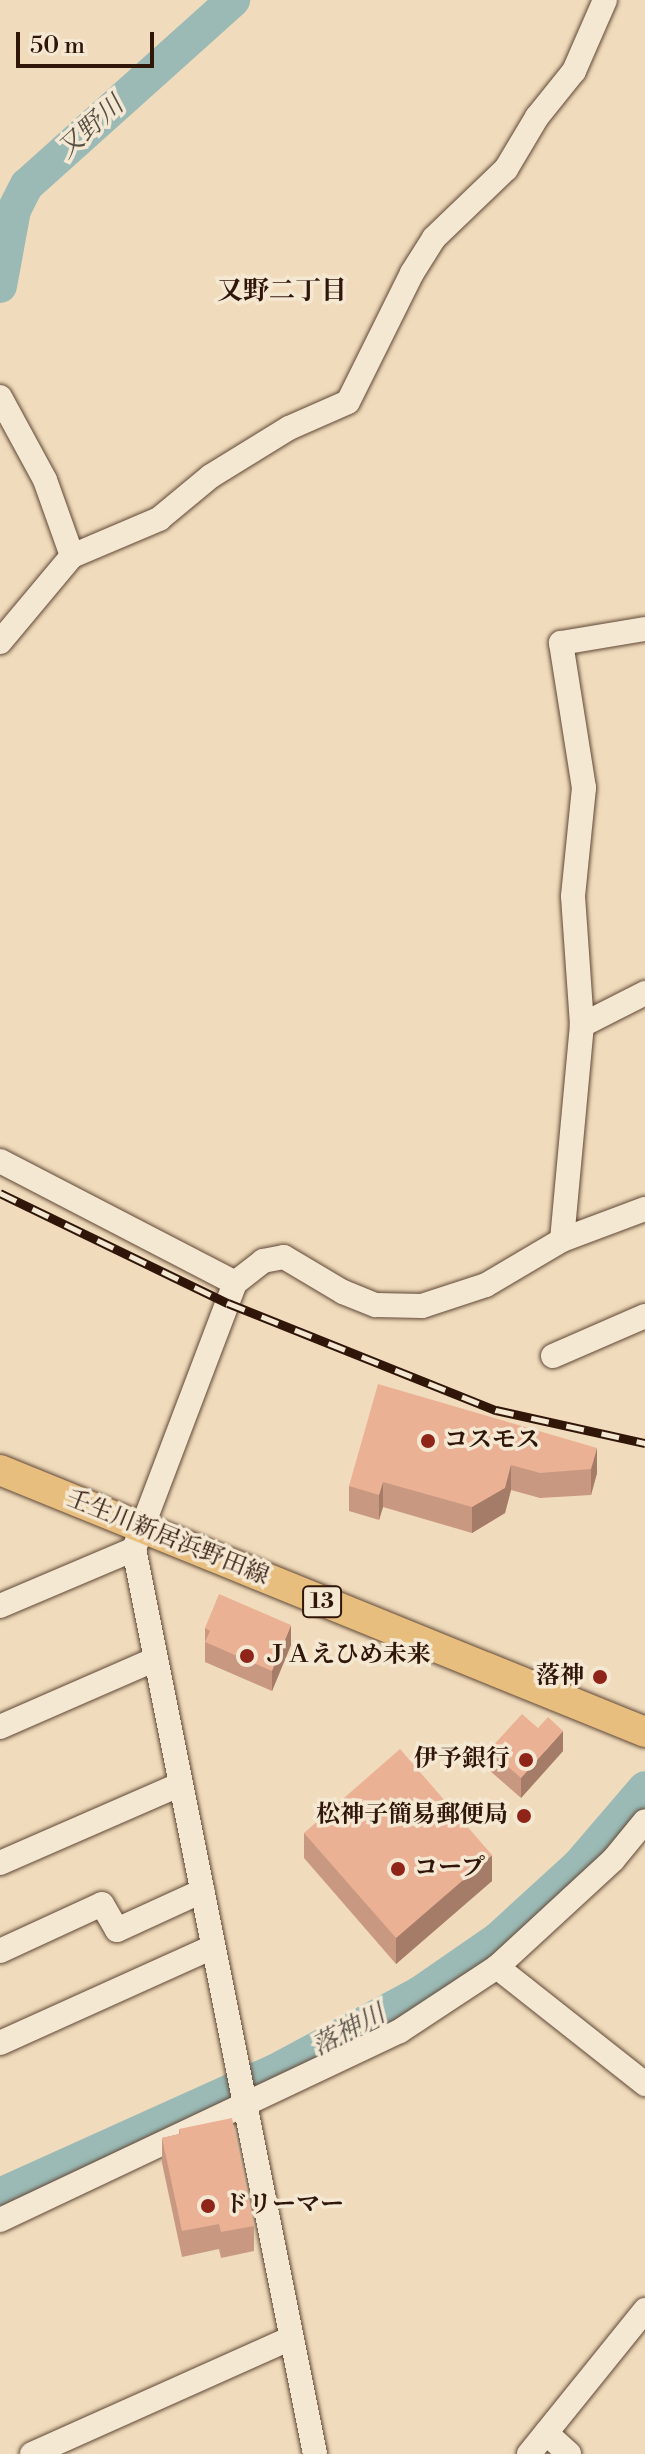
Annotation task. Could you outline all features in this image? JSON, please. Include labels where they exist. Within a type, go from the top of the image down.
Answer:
[{"type":"main road","name":"壬生川新居浜野田線","points":[[0,1470],[137,1539],[645,1732]]},
{"type":"street","points":[[0,642],[72,556],[159,519],[211,476],[289,428],[348,402],[412,273],[434,238],[506,169],[537,117],[574,71],[605,0]]},
{"type":"street","points":[[0,397],[45,480],[72,556]]},
{"type":"street","points":[[562,1240],[582,1025],[573,896],[584,788],[561,643],[645,629]]},
{"type":"street","points":[[582,1025],[645,993]]},
{"type":"street","points":[[0,1161],[235,1283]]},
{"type":"street","points":[[315,2454],[156,1659],[137,1539],[235,1283],[263,1261],[284,1257],[343,1292],[376,1305],[422,1306],[486,1285],[562,1240],[645,1209]]},
{"type":"street","points":[[553,1356],[645,1316]]},
{"type":"street","points":[[0,1606],[137,1539]]},
{"type":"street","points":[[0,1727],[156,1659]]},
{"type":"street","points":[[0,1863],[181,1784]]},
{"type":"street","points":[[0,2220],[244,2102],[400,2031],[497,1967],[613,1860],[645,1821]]},
{"type":"street","points":[[0,1951],[102,1904],[117,1930],[202,1891]]},
{"type":"street","points":[[0,2043],[213,1947]]},
{"type":"street","points":[[497,1967],[645,2084]]},
{"type":"street","points":[[529,2454],[645,2310]]},
{"type":"street","points":[[32,2454],[76,2445],[291,2338]]},
{"type":"street","points":[[546,2433],[569,2454]]},
{"type":"building","name":"コスモス","points":[[378,1384],[597,1448],[591,1469],[540,1473],[511,1465],[505,1488],[472,1507],[383,1482],[379,1495],[349,1486]]},
{"type":"building","points":[[219,1594],[291,1625],[272,1671],[205,1642],[210,1631],[205,1628]]},
{"type":"building","points":[[522,1714],[538,1728],[548,1717],[563,1731],[521,1778],[489,1750]]},
{"type":"building","name":"コープ","points":[[400,1749],[492,1855],[396,1938],[304,1833]]},
{"type":"building","name":"ドリーマー","points":[[232,2118],[254,2226],[221,2232],[219,2224],[182,2231],[162,2138],[180,2134],[179,2129]]},
{"type":"waterway","name":"又野川","points":[[0,286],[14,210],[27,185],[233,0]]},
{"type":"waterway","name":"落神川","points":[[0,2195],[277,2070],[420,1993],[498,1939],[579,1865],[645,1788]]},
{"type":"railway","points":[[0,1193],[228,1303],[496,1410],[645,1443]]},
{"type":"place","name":"コスモス","points":[[428,1441]]},
{"type":"place","name":"ＪＡえひめ未来","points":[[247,1656]]},
{"type":"place","name":"落神","points":[[600,1677]]},
{"type":"place","name":"伊予銀行","points":[[526,1760]]},
{"type":"place","name":"松神子簡易郵便局","points":[[524,1816]]},
{"type":"place","name":"コープ","points":[[398,1869]]},
{"type":"place","name":"ドリーマー","points":[[208,2206]]},
{"type":"district","name":"又野二丁目","points":[[282,292]]}]
